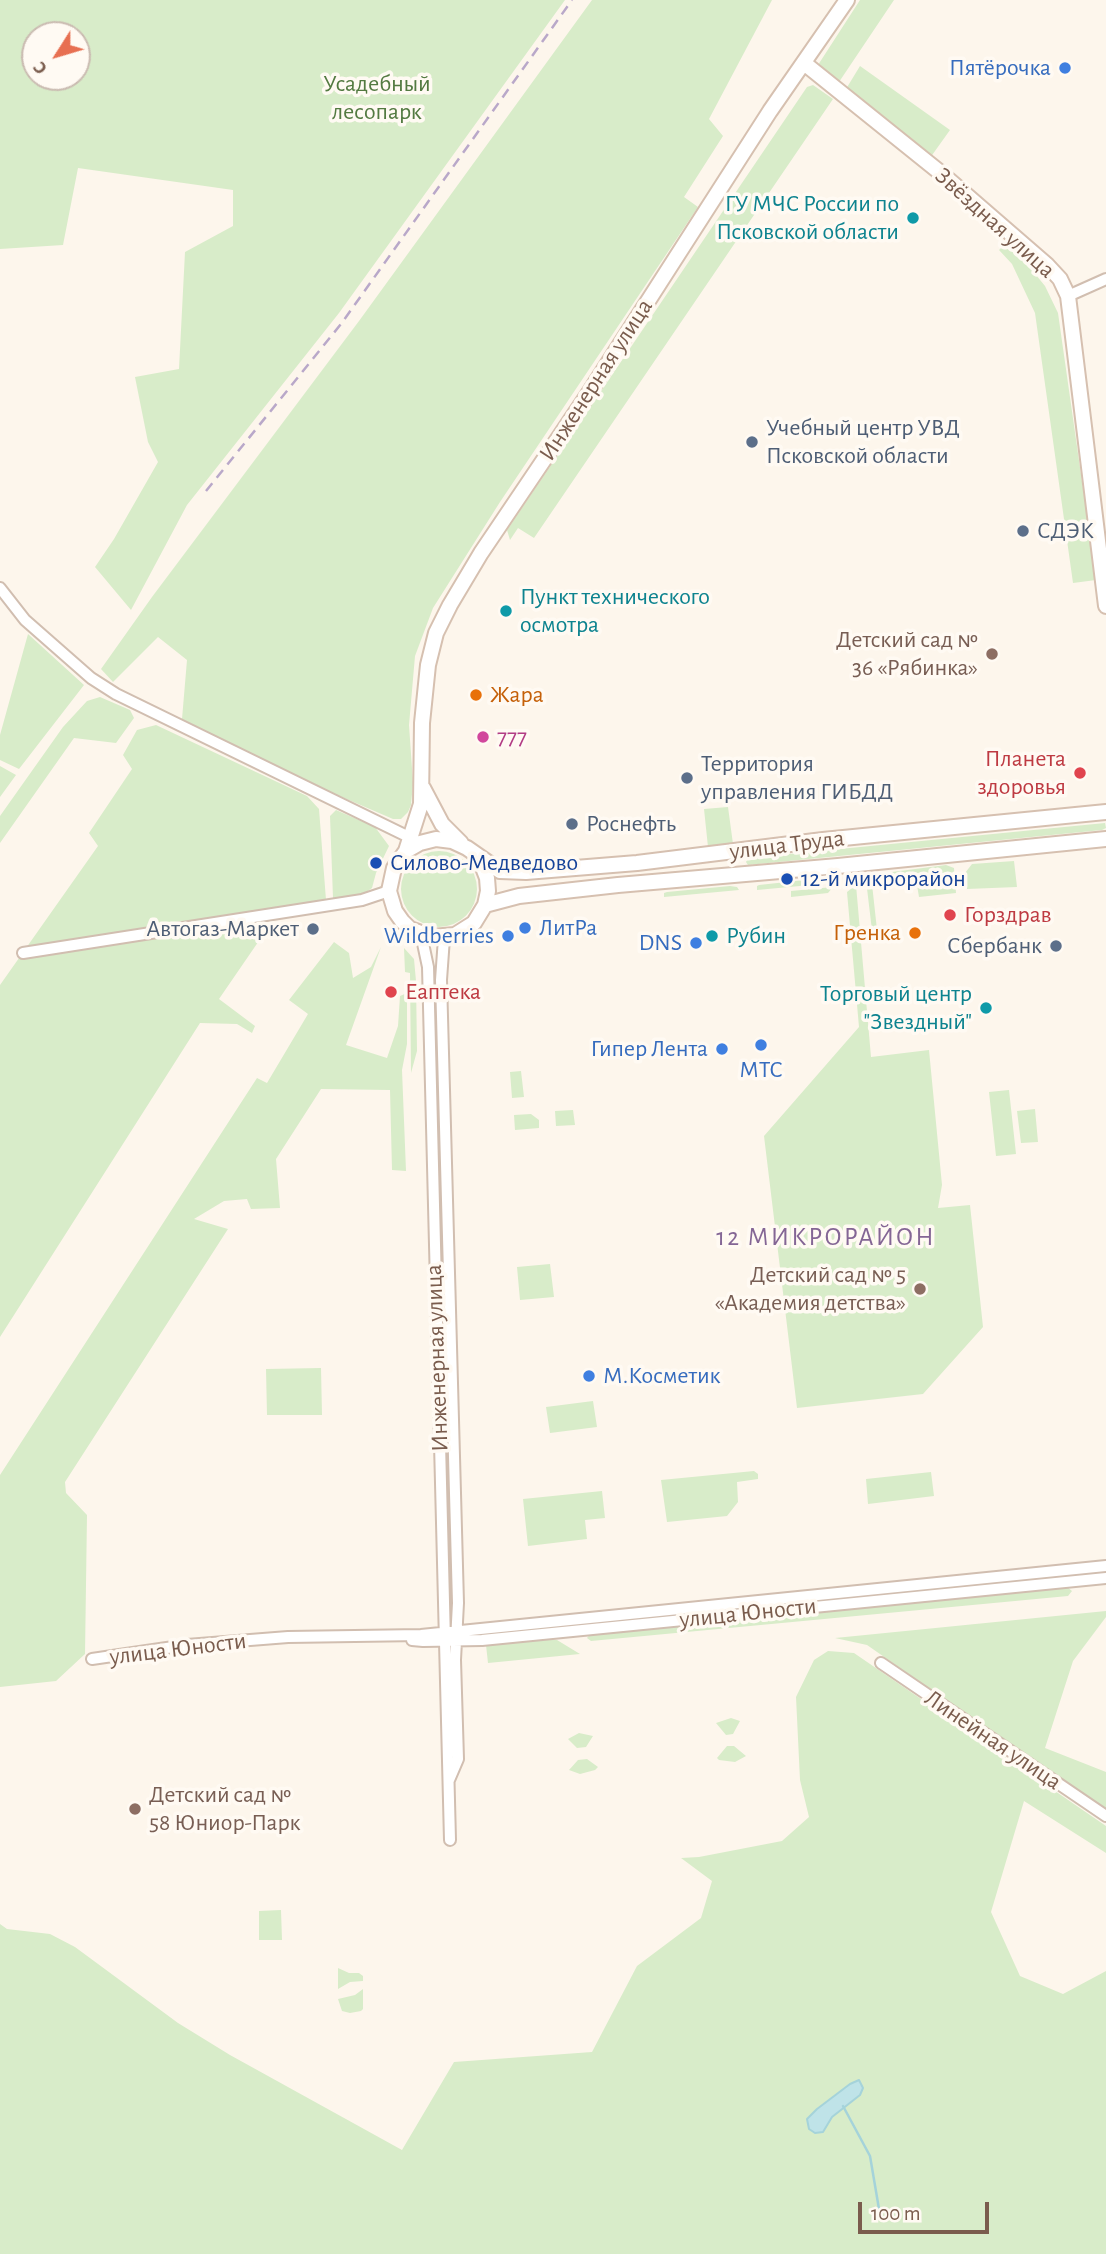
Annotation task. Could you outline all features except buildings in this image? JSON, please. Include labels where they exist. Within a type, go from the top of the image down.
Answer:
[{"type":"main road","name":"Инженерная улица","points":[[389,891],[394,868],[409,845],[423,787],[422,723],[428,665],[436,633],[481,553],[847,0]]},
{"type":"main road","name":"Звёздная улица","points":[[804,63],[942,174],[1060,279],[1068,296],[1106,606]]},
{"type":"main road","name":"Инженерная улица","points":[[423,787],[429,804],[442,824],[482,865],[488,891],[485,905]]},
{"type":"main road","name":"улица Труда","points":[[470,851],[500,871],[526,872],[636,863],[824,840],[1106,812]]},
{"type":"main road","points":[[409,845],[436,839],[452,841],[470,851]]},
{"type":"main road","name":"улица Труда","points":[[485,905],[519,896],[618,885],[1106,839]]},
{"type":"main road","points":[[389,891],[395,911],[402,921],[421,934],[444,938],[465,930],[480,915],[485,905]]},
{"type":"street","points":[[1068,296],[1106,279]]},
{"type":"street","points":[[0,588],[25,620],[91,678],[113,693],[326,799],[409,845]]},
{"type":"street","points":[[23,953],[362,900],[389,891]]},
{"type":"street","name":"Инженерная улица","points":[[421,934],[428,967],[451,1636],[458,1759],[448,1782],[450,1840]]},
{"type":"street","name":"Инженерная улица","points":[[444,938],[441,980],[457,1529],[451,1636]]},
{"type":"street","name":"улица Юности","points":[[451,1636],[1106,1566]]},
{"type":"street","name":"улица Юности","points":[[92,1659],[187,1645],[288,1637],[451,1636],[1106,1578]]},
{"type":"street","name":"Линейная улица","points":[[881,1663],[1106,1816]]},
{"type":"green space","name":"Усадебный лесопарк","points":[[0,0],[565,0],[339,313],[187,505],[131,610],[95,567],[158,462],[148,442],[135,377],[179,369],[185,252],[233,226],[233,190],[78,168],[63,245],[0,249]]},
{"type":"green space","points":[[592,0],[772,0],[709,119],[723,136],[684,197],[698,207],[500,502],[433,608],[415,656],[409,725],[413,783],[411,805],[401,819],[393,819],[314,785],[182,719],[187,660],[158,637],[113,682],[101,669]]},
{"type":"green space","points":[[860,0],[894,0],[839,82],[818,65]]},
{"type":"green space","points":[[860,66],[950,130],[930,158],[846,89]]},
{"type":"green space","points":[[813,85],[833,99],[534,538],[518,528],[510,540],[507,530],[807,87]]},
{"type":"green space","points":[[1005,244],[1022,258],[1045,286],[1058,313],[1096,580],[1073,583],[1035,313],[1012,264],[999,250]]},
{"type":"green space","points":[[28,634],[84,685],[19,769],[0,760],[0,735]]},
{"type":"green space","points":[[100,697],[130,710],[134,718],[116,743],[74,738],[0,843],[0,816],[63,727],[87,701]]},
{"type":"green space","points":[[156,725],[307,796],[319,809],[326,900],[269,909],[262,930],[265,932],[219,999],[255,1026],[252,1033],[237,1024],[200,1023],[0,1337],[0,985],[98,846],[89,833],[132,769],[123,755],[137,730]]},
{"type":"green space","points":[[0,766],[16,775],[0,797]]},
{"type":"green space","points":[[728,807],[733,844],[708,847],[704,809]]},
{"type":"green space","points":[[336,810],[375,827],[389,846],[372,888],[361,896],[333,898],[330,816]]},
{"type":"green space","points":[[1105,823],[1106,828],[1102,830],[748,865],[746,862],[748,858]]},
{"type":"green space","points":[[439,851],[454,854],[466,862],[474,874],[477,889],[474,904],[466,916],[454,924],[439,927],[424,924],[412,916],[404,904],[401,889],[404,874],[412,862],[424,854]]},
{"type":"green space","points":[[1014,861],[1017,887],[967,889],[965,873],[972,864]]},
{"type":"green space","points":[[946,865],[954,868],[956,893],[919,897],[916,879],[872,884],[878,939],[873,939],[866,880],[869,875]]},
{"type":"green space","points":[[830,879],[832,883],[757,890],[759,885]]},
{"type":"green space","points":[[856,885],[871,1057],[929,1050],[942,1185],[938,1208],[970,1205],[983,1327],[923,1394],[797,1408],[764,1136],[859,1027],[847,892]]},
{"type":"green space","points":[[730,886],[739,890],[664,897],[667,892]]},
{"type":"green space","points":[[833,887],[828,893],[791,897],[791,891]]},
{"type":"green space","points":[[334,942],[349,953],[353,978],[371,967],[381,947],[346,1045],[387,1058],[398,1026],[400,996],[407,993],[407,1044],[402,1070],[406,1171],[392,1170],[390,1090],[321,1089],[276,1159],[280,1208],[251,1209],[247,1199],[224,1201],[194,1219],[228,1229],[65,1482],[66,1493],[87,1515],[85,1654],[56,1681],[0,1687],[0,1475],[257,1078],[267,1083],[308,1014],[289,1000]]},
{"type":"green space","points":[[404,948],[414,959],[416,981],[417,1051],[411,1073],[410,973],[405,972]]},
{"type":"green space","points":[[521,1071],[524,1097],[512,1098],[510,1072]]},
{"type":"green space","points":[[1009,1090],[1016,1154],[996,1156],[989,1092]]},
{"type":"green space","points":[[1035,1109],[1038,1142],[1021,1143],[1017,1111]]},
{"type":"green space","points":[[573,1110],[575,1125],[556,1126],[555,1111]]},
{"type":"green space","points":[[531,1114],[539,1120],[539,1128],[515,1130],[514,1115]]},
{"type":"green space","points":[[550,1264],[554,1297],[520,1300],[517,1267]]},
{"type":"green space","points":[[321,1368],[322,1415],[267,1415],[266,1369]]},
{"type":"green space","points":[[593,1401],[597,1427],[550,1433],[546,1407]]},
{"type":"green space","points":[[754,1471],[758,1474],[758,1479],[737,1482],[738,1502],[727,1516],[667,1522],[661,1480]]},
{"type":"green space","points":[[931,1472],[934,1496],[868,1504],[866,1479]]},
{"type":"green space","points":[[602,1491],[605,1518],[585,1520],[587,1539],[528,1546],[523,1499]]},
{"type":"green space","points":[[1067,1587],[1072,1591],[1068,1596],[591,1641],[587,1638],[591,1633]]},
{"type":"green space","points":[[1106,1611],[1106,1617],[1073,1661],[1045,1748],[1106,1772],[1106,1811],[867,1645],[835,1638]]},
{"type":"green space","points":[[557,1640],[580,1654],[488,1663],[486,1645]]},
{"type":"green space","points":[[828,1651],[854,1653],[1106,1826],[1106,1853],[1024,1801],[991,1912],[1020,1976],[1063,1994],[1106,1971],[1106,2254],[0,2254],[0,1924],[7,1929],[50,1934],[75,1947],[178,2023],[230,2055],[402,2150],[454,2062],[592,2052],[637,1966],[701,1918],[712,1881],[681,1858],[782,1841],[809,1817],[800,1780],[796,1697],[814,1660]],"holes":[[[831,2098],[843,2106],[831,2117],[823,2131],[807,2119]]]},
{"type":"green space","points":[[731,1718],[740,1721],[733,1734],[726,1735],[716,1723]]},
{"type":"green space","points":[[579,1733],[593,1736],[586,1747],[577,1748],[568,1739]]},
{"type":"green space","points":[[727,1746],[734,1746],[746,1756],[735,1762],[719,1760],[717,1758]]},
{"type":"green space","points":[[587,1759],[598,1767],[595,1770],[580,1774],[569,1770],[578,1760]]},
{"type":"green space","points":[[281,1910],[282,1940],[259,1940],[259,1911]]},
{"type":"green space","points":[[338,1968],[349,1973],[359,1973],[363,1976],[363,1981],[350,1982],[338,1989]]},
{"type":"green space","points":[[363,1989],[363,2009],[350,2013],[342,2011],[338,1999],[355,1995]]},
{"type":"water","points":[[859,2080],[863,2088],[860,2095],[832,2117],[823,2132],[815,2133],[809,2129],[807,2119],[817,2109]]},
{"type":"waterway","points":[[843,2106],[870,2156],[879,2209]]},
{"type":"railway","points":[[206,491],[341,324],[572,0]]},
{"type":"place","name":"Пятёрочка","points":[[1065,68]]},
{"type":"place","name":"ГУ МЧС России по Псковской области","points":[[913,218]]},
{"type":"place","name":"Учебный центр УВД Псковской области","points":[[752,442]]},
{"type":"place","name":"СДЭК","points":[[1023,531]]},
{"type":"place","name":"Пункт технического осмотра","points":[[506,611]]},
{"type":"place","name":"Детский сад № 36 «Рябинка»","points":[[992,654]]},
{"type":"place","name":"Жара","points":[[476,695]]},
{"type":"place","name":"777","points":[[483,737]]},
{"type":"place","name":"Планета здоровья","points":[[1080,773]]},
{"type":"place","name":"Территория управления ГИБДД","points":[[687,778]]},
{"type":"place","name":"Роснефть","points":[[572,824]]},
{"type":"place","name":"Силово-Медведово","points":[[376,863]]},
{"type":"place","name":"12-й микрорайон","points":[[787,879]]},
{"type":"place","name":"Горздрав","points":[[950,915]]},
{"type":"place","name":"ЛитРа","points":[[525,928]]},
{"type":"place","name":"Автогаз-Маркет","points":[[313,929]]},
{"type":"place","name":"Гренка","points":[[915,933]]},
{"type":"place","name":"Wildberries","points":[[508,936]]},
{"type":"place","name":"Рубин","points":[[712,936]]},
{"type":"place","name":"DNS","points":[[696,943]]},
{"type":"place","name":"Сбербанк","points":[[1056,946]]},
{"type":"place","name":"Еаптека","points":[[391,992]]},
{"type":"place","name":"Торговый центр \"Звездный\"","points":[[986,1008]]},
{"type":"place","name":"МТС","points":[[761,1045]]},
{"type":"place","name":"Гипер Лента","points":[[722,1049]]},
{"type":"place","name":"Детский сад № 5 «Академия детства»","points":[[920,1289]]},
{"type":"place","name":"М.Косметик","points":[[589,1376]]},
{"type":"place","name":"Детский сад № 58 Юниор-Парк","points":[[135,1809]]},
{"type":"district","name":"12 МИКРОРАЙОН","points":[[826,1237]]}]
